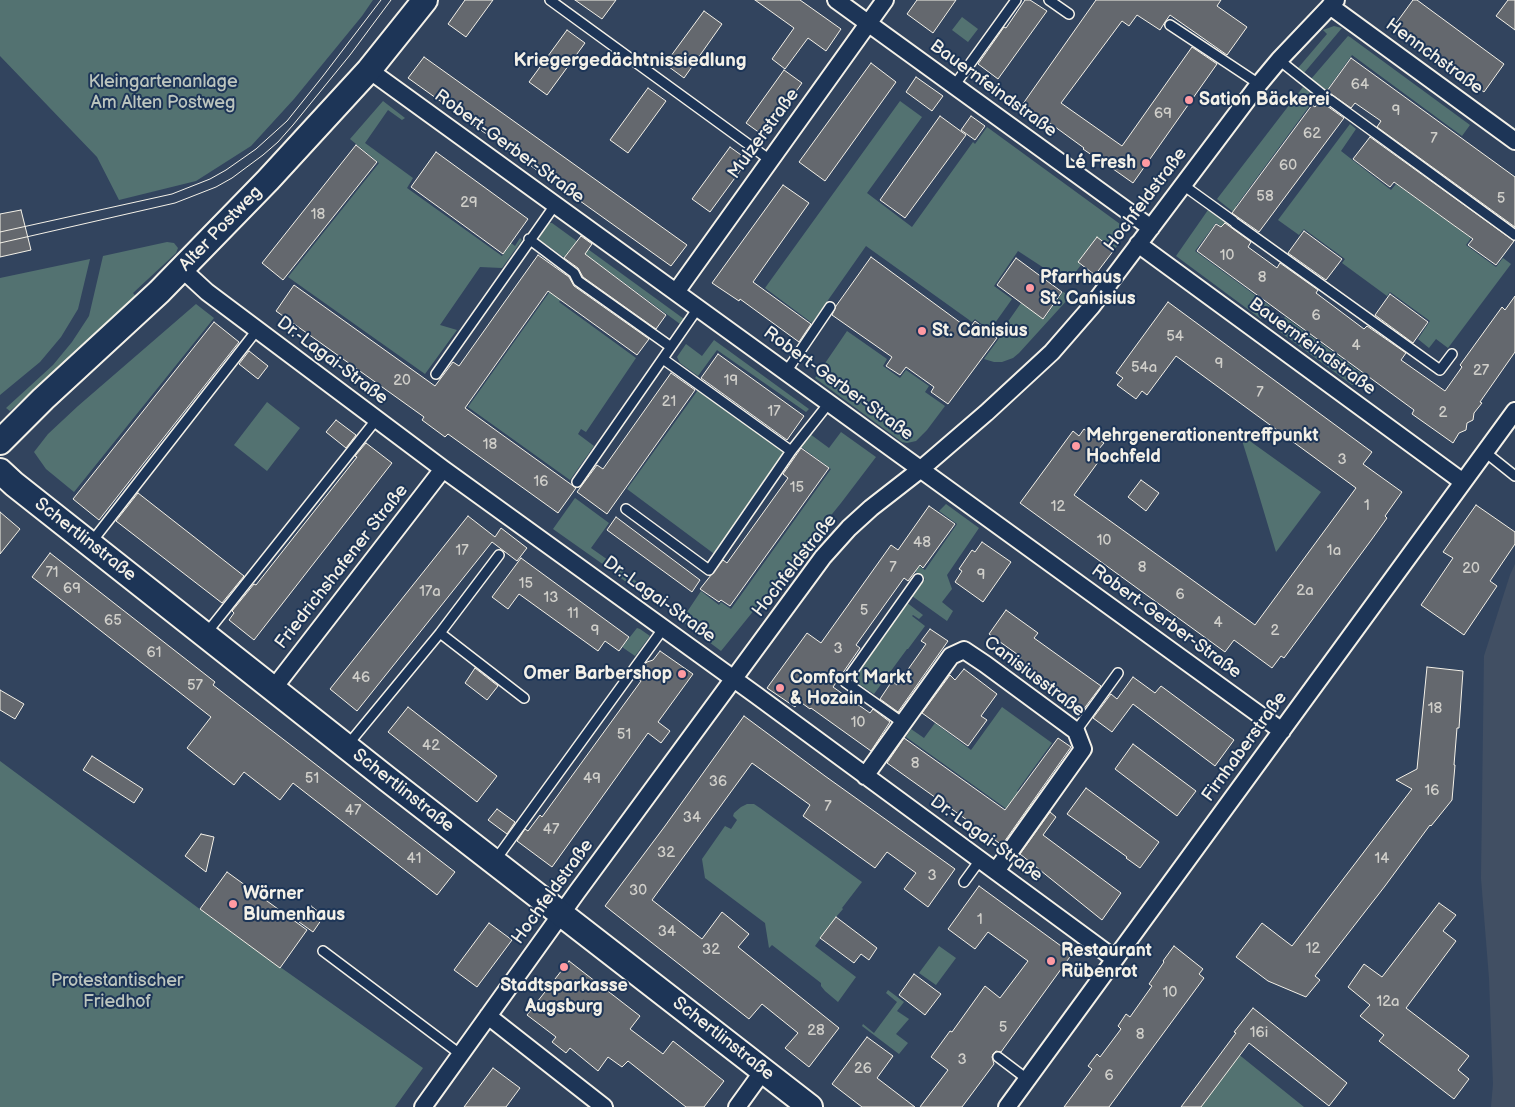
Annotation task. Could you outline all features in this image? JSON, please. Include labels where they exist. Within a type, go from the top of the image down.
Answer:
[{"type":"street","name":"Alter Postweg","points":[[0,442],[43,399],[182,269],[296,152],[369,70],[425,0]]},
{"type":"street","name":"Bauernfeindstraße","points":[[836,0],[1151,228]]},
{"type":"street","name":"Mulzerstraße","points":[[676,292],[885,0]]},
{"type":"street","name":"Hochfeldstraße","points":[[423,1107],[560,915],[823,557],[849,528],[871,508],[921,469],[986,413],[1052,352],[1092,306],[1259,84],[1333,3]]},
{"type":"street","name":"Hennchstraße","points":[[1333,3],[1515,141]]},
{"type":"street","name":"Robert-Gerber-Straße","points":[[369,70],[1282,731]]},
{"type":"street","name":"Bauernfeindstraße","points":[[1138,244],[1463,482]]},
{"type":"street","name":"Dr.-Lagai-Straße","points":[[182,269],[198,285],[376,420],[1115,959]]},
{"type":"street","name":"Firnhaberstraße","points":[[1007,1107],[1515,411]]},
{"type":"street","name":"Friedrichshafener Straße","points":[[273,689],[443,469]]},
{"type":"street","name":"Schertlinstraße","points":[[0,471],[346,747],[560,915],[810,1107]]},
{"type":"street","name":"Canisiusstraße","points":[[865,776],[951,656],[964,650],[985,664],[1076,731],[1083,749],[996,871]]},
{"type":"street","points":[[488,1016],[604,1107]]},
{"type":"street","points":[[737,1107],[763,1070]]},
{"type":"lane","points":[[550,0],[770,160]]},
{"type":"lane","points":[[954,86],[1016,0]]},
{"type":"lane","points":[[1050,0],[1070,14]]},
{"type":"lane","points":[[1170,25],[1259,84]]},
{"type":"lane","points":[[1279,60],[1329,100],[1515,234]]},
{"type":"lane","points":[[1183,185],[1440,370],[1452,354]]},
{"type":"lane","points":[[436,374],[529,239],[555,205]]},
{"type":"lane","points":[[529,239],[574,273],[578,281],[671,347]]},
{"type":"lane","points":[[786,372],[830,307]]},
{"type":"lane","points":[[577,482],[698,308]]},
{"type":"lane","points":[[90,544],[257,330]]},
{"type":"lane","points":[[663,359],[791,451]]},
{"type":"lane","points":[[626,509],[709,570],[791,451],[829,403]]},
{"type":"lane","points":[[204,635],[376,420]]},
{"type":"lane","points":[[1484,452],[1515,476]]},
{"type":"lane","points":[[346,747],[440,633],[499,555]]},
{"type":"lane","points":[[903,723],[845,682],[918,579]]},
{"type":"lane","points":[[494,862],[663,629]]},
{"type":"lane","points":[[440,633],[524,698]]},
{"type":"lane","points":[[1076,731],[1118,673]]},
{"type":"lane","points":[[964,882],[980,860]]},
{"type":"lane","points":[[323,951],[460,1054]]},
{"type":"lane","points":[[998,1057],[1027,1079]]},
{"type":"shaded area","points":[[1515,564],[1515,1107],[1491,1107],[1493,1084],[1489,978],[1481,878],[1484,656]]},
{"type":"green space","name":"Kleingartenanlage Am Alten Postweg","points":[[0,0],[373,0],[294,99],[251,146],[196,181],[119,200],[97,157],[0,56]]},
{"type":"green space","points":[[962,17],[978,29],[968,42],[952,30]]},
{"type":"green space","points":[[1334,26],[1342,28],[1304,73],[1298,68],[1327,34],[1323,30]]},
{"type":"green space","points":[[1348,36],[1470,125],[1462,136],[1352,55],[1327,90],[1311,79]]},
{"type":"green space","points":[[1303,87],[1316,97],[1236,206],[1241,210],[1237,215],[1217,199]]},
{"type":"green space","points":[[383,101],[405,118],[402,120],[388,110],[365,143],[413,178],[407,188],[502,256],[511,243],[515,246],[520,238],[522,240],[502,268],[480,267],[440,325],[457,330],[425,374],[288,277],[379,163],[350,139]]},
{"type":"green space","points":[[900,101],[922,117],[867,193],[912,227],[973,142],[975,144],[987,127],[1120,224],[1118,245],[1114,250],[1096,238],[1078,262],[1081,265],[1067,283],[1018,251],[994,286],[1012,299],[990,330],[975,319],[972,322],[866,246],[812,323],[765,288]]},
{"type":"green space","points":[[1350,124],[1356,129],[1341,151],[1391,190],[1396,184],[1471,238],[1466,245],[1496,267],[1503,258],[1511,264],[1448,348],[1436,339],[1429,348],[1418,339],[1430,321],[1390,292],[1387,296],[1342,263],[1345,259],[1304,229],[1299,235],[1278,220]]},
{"type":"green space","points":[[1208,210],[1229,225],[1226,229],[1216,223],[1195,251],[1270,306],[1261,319],[1176,256]]},
{"type":"green space","points":[[549,223],[552,223],[684,319],[680,324],[585,254],[575,244],[565,257],[562,256],[539,238]]},
{"type":"green space","points":[[167,242],[174,243],[178,248],[176,253],[133,293],[137,298],[10,411],[6,408],[53,365],[72,342],[89,316],[103,256]]},
{"type":"green space","points":[[90,259],[78,309],[61,337],[40,362],[0,395],[0,278]]},
{"type":"green space","points":[[563,273],[569,288],[559,302],[636,358],[586,432],[581,429],[578,434],[594,446],[570,480],[468,407]]},
{"type":"green space","points":[[1063,292],[1069,295],[1069,298],[1019,353],[1013,358],[1002,362],[984,359],[1021,303],[1044,319]]},
{"type":"green space","points":[[196,304],[214,318],[74,492],[46,469],[34,452],[48,434],[78,406]]},
{"type":"green space","points":[[1285,317],[1365,376],[1362,380],[1359,379],[1356,384],[1352,385],[1276,329]]},
{"type":"green space","points":[[847,331],[887,359],[883,366],[900,378],[906,370],[929,386],[925,392],[945,406],[916,441],[902,442],[815,378]]},
{"type":"green space","points":[[714,340],[809,409],[806,412],[717,350],[698,376],[680,363],[677,357],[686,344],[702,356]]},
{"type":"green space","points":[[698,390],[787,453],[717,556],[627,489]]},
{"type":"green space","points":[[267,402],[300,428],[267,471],[234,445]]},
{"type":"green space","points":[[841,432],[876,457],[721,651],[681,621],[701,591],[719,605],[721,602],[731,609],[831,469],[800,446],[810,434],[829,448]]},
{"type":"green space","points":[[1240,434],[1321,492],[1276,552],[1255,482]]},
{"type":"green space","points":[[575,498],[609,523],[591,548],[608,560],[604,565],[553,529]]},
{"type":"green space","points":[[946,504],[979,528],[947,575],[952,589],[942,602],[953,611],[947,621],[912,596],[925,579],[913,570],[917,565],[925,570],[957,524],[939,511]]},
{"type":"green space","points":[[620,569],[652,593],[648,598],[618,576],[617,573]]},
{"type":"green space","points":[[906,602],[923,615],[919,619],[912,616],[925,626],[874,694],[859,684],[857,673]]},
{"type":"green space","points":[[637,628],[650,636],[635,656],[622,647]]},
{"type":"green space","points":[[1002,707],[1052,743],[1017,791],[1033,803],[1022,820],[906,737],[911,729],[924,738],[935,723],[971,750]]},
{"type":"green space","name":"Protestantischer Friedhof","points":[[0,761],[232,933],[423,1068],[395,1107],[0,1107]]},
{"type":"green space","points":[[747,804],[754,804],[760,808],[862,882],[815,946],[856,977],[838,1002],[825,991],[821,983],[772,945],[769,948],[765,923],[705,878],[702,859],[725,826],[731,829],[737,820],[733,816],[734,813]]},
{"type":"green space","points":[[939,946],[956,958],[936,985],[919,973]]},
{"type":"green space","points":[[888,990],[904,1002],[897,1011],[909,1019],[896,1034],[908,1043],[899,1054],[862,1026],[863,1024],[874,1033],[897,1002],[886,993]]},
{"type":"green space","points":[[1227,1045],[1304,1107],[1201,1107],[1234,1063]]},
{"type":"building","points":[[465,0],[493,0],[466,37],[448,24]]},
{"type":"building","points":[[575,0],[616,0],[602,19]]},
{"type":"building","points":[[755,0],[800,0],[841,29],[826,51],[808,38],[785,69],[772,59],[794,28]]},
{"type":"building","points":[[917,0],[956,0],[933,33],[907,14]]},
{"type":"building","points":[[1025,0],[1030,0],[1047,11],[998,79],[978,64]]},
{"type":"building","points":[[1096,0],[1221,0],[1217,6],[1247,27],[1227,55],[1170,15],[1160,30],[1137,15],[1129,26],[1122,21],[1061,103],[1122,146],[1192,47],[1217,64],[1133,183],[1083,149],[1047,121],[1044,126],[1020,108]]},
{"type":"building","points":[[1413,0],[1417,0],[1504,64],[1484,92],[1394,26]]},
{"type":"building","points":[[1508,0],[1515,0],[1515,30],[1496,16]]},
{"type":"building","points":[[704,11],[722,24],[684,78],[665,64]]},
{"type":"building","points":[[567,30],[585,43],[547,95],[529,82]]},
{"type":"building","points":[[424,57],[687,245],[671,266],[408,78]]},
{"type":"building","points":[[1351,58],[1515,177],[1515,227],[1377,127],[1381,121],[1355,103],[1351,108],[1327,91]]},
{"type":"building","points":[[871,63],[896,82],[825,181],[799,162]]},
{"type":"building","points":[[784,70],[802,83],[764,136],[746,123]]},
{"type":"building","points":[[916,77],[943,96],[932,111],[906,92]]},
{"type":"building","points":[[648,88],[666,101],[628,153],[610,140]]},
{"type":"building","points":[[1320,101],[1344,118],[1259,232],[1232,213],[1312,105],[1315,107]]},
{"type":"building","points":[[940,116],[966,135],[905,218],[880,200]]},
{"type":"building","points":[[971,116],[985,126],[975,140],[961,130]]},
{"type":"building","points":[[1370,137],[1514,241],[1496,265],[1468,245],[1473,239],[1394,182],[1390,187],[1353,159]]},
{"type":"building","points":[[356,145],[377,162],[283,280],[262,263]]},
{"type":"building","points":[[730,147],[748,160],[710,212],[692,199]]},
{"type":"building","points":[[436,152],[528,219],[503,254],[411,187]]},
{"type":"building","points":[[783,185],[809,203],[753,282],[811,324],[799,342],[740,299],[739,301],[712,283]]},
{"type":"building","points":[[21,210],[31,250],[0,257],[0,214]]},
{"type":"building","points":[[1225,223],[1251,242],[1248,247],[1277,268],[1280,263],[1318,290],[1316,293],[1364,329],[1367,326],[1406,353],[1401,360],[1445,391],[1462,367],[1460,365],[1502,307],[1505,310],[1515,296],[1515,352],[1480,402],[1482,403],[1474,413],[1473,420],[1467,423],[1466,430],[1459,433],[1453,443],[1412,414],[1414,410],[1197,251],[1216,224],[1221,227]]},
{"type":"building","points":[[1304,231],[1342,259],[1326,280],[1288,253]]},
{"type":"building","points":[[581,236],[592,244],[585,254],[666,315],[656,329],[583,277],[578,268],[564,258]]},
{"type":"building","points":[[1097,237],[1114,250],[1095,275],[1078,262]]},
{"type":"building","points":[[538,255],[569,277],[574,286],[649,339],[637,355],[548,291],[465,408],[576,488],[558,513],[448,434],[445,437],[422,420],[424,417],[276,311],[294,285],[435,386],[453,362],[459,366]]},
{"type":"building","name":"St. Canisius","points":[[871,257],[969,329],[975,321],[997,338],[948,404],[931,392],[934,387],[906,367],[900,375],[886,366],[892,357],[832,315],[836,306]]},
{"type":"building","name":"Pfarrhaus St. Canisius","points":[[1016,258],[1062,292],[1043,319],[997,285]]},
{"type":"building","points":[[1390,294],[1428,322],[1413,343],[1375,315]]},
{"type":"building","points":[[1168,302],[1372,452],[1363,464],[1402,492],[1372,539],[1284,658],[1281,656],[1272,668],[1234,640],[1225,652],[1020,503],[1073,431],[1079,436],[1084,429],[1104,443],[1098,450],[1104,454],[1074,495],[1255,625],[1356,488],[1176,356],[1147,395],[1142,391],[1136,399],[1117,385],[1123,378],[1116,373]]},
{"type":"building","points":[[214,322],[239,342],[99,520],[73,499]]},
{"type":"building","points":[[249,351],[268,366],[258,379],[239,364]]},
{"type":"building","points":[[718,354],[804,416],[787,440],[701,378]]},
{"type":"building","points":[[671,373],[695,390],[607,514],[577,492],[597,465],[603,469]]},
{"type":"building","points":[[336,420],[356,435],[346,448],[326,432]]},
{"type":"building","points":[[366,443],[392,463],[254,640],[229,620],[234,613],[232,611],[254,584],[256,585]]},
{"type":"building","points":[[801,448],[829,468],[730,606],[721,600],[719,602],[700,589],[723,560],[727,563],[788,478],[783,474]]},
{"type":"building","points":[[1141,480],[1159,493],[1146,511],[1128,497]]},
{"type":"building","points":[[138,493],[244,576],[222,603],[116,521]]},
{"type":"building","points":[[1476,505],[1515,532],[1515,544],[1490,581],[1497,586],[1464,635],[1421,605],[1453,558],[1443,552]]},
{"type":"building","points":[[929,506],[955,524],[923,568],[920,565],[908,581],[904,578],[856,645],[860,648],[833,687],[870,713],[873,709],[890,722],[871,751],[811,708],[799,701],[795,707],[767,688],[807,633],[821,643],[891,545],[898,550]]},
{"type":"building","points":[[0,512],[20,529],[0,554]]},
{"type":"building","points":[[468,516],[495,537],[501,528],[527,548],[517,561],[492,542],[357,711],[330,689]]},
{"type":"building","points":[[616,517],[700,580],[692,592],[607,530]]},
{"type":"building","points":[[982,542],[1011,562],[983,602],[955,582],[962,571],[959,569],[972,550],[975,552]]},
{"type":"building","points":[[50,553],[215,682],[213,685],[455,872],[437,895],[293,783],[280,800],[244,772],[234,785],[187,748],[211,717],[32,577]]},
{"type":"building","points":[[521,558],[629,637],[619,651],[605,641],[598,651],[519,594],[508,609],[492,597]]},
{"type":"building","points":[[1006,610],[1038,633],[1034,638],[1101,686],[1083,710],[1017,662],[1021,657],[989,634]]},
{"type":"building","points":[[930,629],[948,641],[898,712],[880,699],[892,681],[897,685],[926,644],[921,641]]},
{"type":"building","points":[[660,651],[693,674],[658,722],[670,731],[661,743],[648,733],[552,867],[517,841],[525,829],[528,831],[540,815],[542,817],[641,681],[639,680],[645,670],[645,664],[653,660]]},
{"type":"building","points":[[1427,667],[1463,671],[1452,800],[1430,825],[1315,976],[1320,980],[1306,997],[1268,981],[1236,957],[1262,923],[1292,946],[1412,789],[1396,780],[1417,769]]},
{"type":"building","points":[[475,668],[498,686],[487,700],[465,683]]},
{"type":"building","points":[[964,669],[997,694],[981,716],[987,720],[968,746],[922,713],[950,675],[955,680]]},
{"type":"building","points":[[1133,677],[1155,693],[1161,686],[1234,740],[1215,766],[1133,704],[1112,732],[1093,718],[1111,694],[1117,699]]},
{"type":"building","points":[[0,690],[24,704],[15,719],[0,710]]},
{"type":"building","points":[[408,707],[497,776],[477,802],[388,732]]},
{"type":"building","points":[[744,716],[955,869],[928,907],[904,889],[916,873],[887,852],[875,868],[803,816],[810,805],[752,763],[652,900],[702,939],[722,912],[749,934],[738,947],[839,1028],[809,1067],[785,1048],[798,1033],[762,1004],[749,1019],[605,906]]},
{"type":"building","points":[[904,738],[1005,810],[1058,738],[1071,747],[1002,845],[887,763]]},
{"type":"building","points":[[1133,744],[1196,791],[1177,816],[1115,769]]},
{"type":"building","points":[[92,756],[143,789],[134,803],[83,770]]},
{"type":"building","points":[[1086,788],[1159,842],[1140,868],[1067,814]]},
{"type":"building","points":[[497,809],[515,822],[507,834],[488,820]]},
{"type":"building","points":[[1050,812],[1056,817],[1043,835],[1121,893],[1102,920],[1020,854]]},
{"type":"building","points":[[201,834],[214,837],[206,872],[185,856]]},
{"type":"building","name":"Wörner Blumenhaus","points":[[227,872],[307,930],[280,968],[200,909]]},
{"type":"building","points":[[979,886],[1072,954],[1001,1052],[996,1051],[993,1054],[994,1064],[962,1107],[920,1107],[948,1070],[931,1057],[950,1031],[952,1032],[985,986],[1000,998],[1028,961],[988,932],[975,949],[948,929]]},
{"type":"building","points":[[1439,903],[1456,915],[1443,931],[1456,941],[1406,1008],[1469,1056],[1458,1070],[1469,1079],[1454,1099],[1379,1041],[1384,1035],[1360,1016],[1370,1005],[1348,987],[1364,964],[1382,977]]},
{"type":"building","points":[[311,906],[324,916],[313,932],[299,922]]},
{"type":"building","points":[[836,917],[877,948],[869,960],[861,954],[854,963],[820,938]]},
{"type":"building","points":[[489,923],[512,940],[477,987],[454,970]]},
{"type":"building","points":[[1174,946],[1203,969],[1199,974],[1204,978],[1109,1107],[1064,1107],[1092,1069],[1088,1066],[1097,1054],[1100,1057],[1121,1029],[1118,1026],[1126,1014],[1130,1017],[1152,986],[1149,984]]},
{"type":"building","points":[[569,961],[640,1016],[630,1029],[663,1054],[673,1041],[724,1081],[704,1107],[686,1107],[628,1061],[622,1067],[608,1057],[598,1071],[570,1048],[566,1053],[552,1042],[556,1037],[527,1015]]},
{"type":"building","points":[[914,974],[941,994],[925,1015],[899,995]]},
{"type":"building","points":[[1253,1008],[1347,1083],[1329,1106],[1249,1043],[1201,1107],[1181,1107]]},
{"type":"building","points":[[867,1037],[893,1056],[877,1078],[915,1107],[862,1107],[832,1084]]},
{"type":"building","points":[[493,1068],[520,1088],[506,1107],[464,1107]]},
{"type":"tram line","points":[[0,232],[172,194],[210,179],[226,170],[256,149],[287,121],[381,0]]},
{"type":"tram line","points":[[0,243],[175,203],[216,187],[232,178],[278,142],[350,55],[391,0]]},
{"type":"place","name":"Sation Bäckerei","points":[[1189,100]]},
{"type":"place","name":"Lé Fresh","points":[[1146,163]]},
{"type":"place","name":"Pfarrhaus St. Canisius","points":[[1030,288]]},
{"type":"place","name":"St. Canisius","points":[[922,331]]},
{"type":"place","name":"Mehrgenerationentreffpunkt Hochfeld","points":[[1076,446]]},
{"type":"place","name":"Omer Barbershop","points":[[682,674]]},
{"type":"place","name":"Comfort Markt & Hozain","points":[[780,688]]},
{"type":"place","name":"Wörner Blumenhaus","points":[[233,904]]},
{"type":"place","name":"Restaurant Rübenrot","points":[[1051,961]]},
{"type":"place","name":"Stadtsparkasse Augsburg","points":[[564,967]]},
{"type":"district","name":"Kriegergedächtnissiedlung","points":[[630,61]]}]
